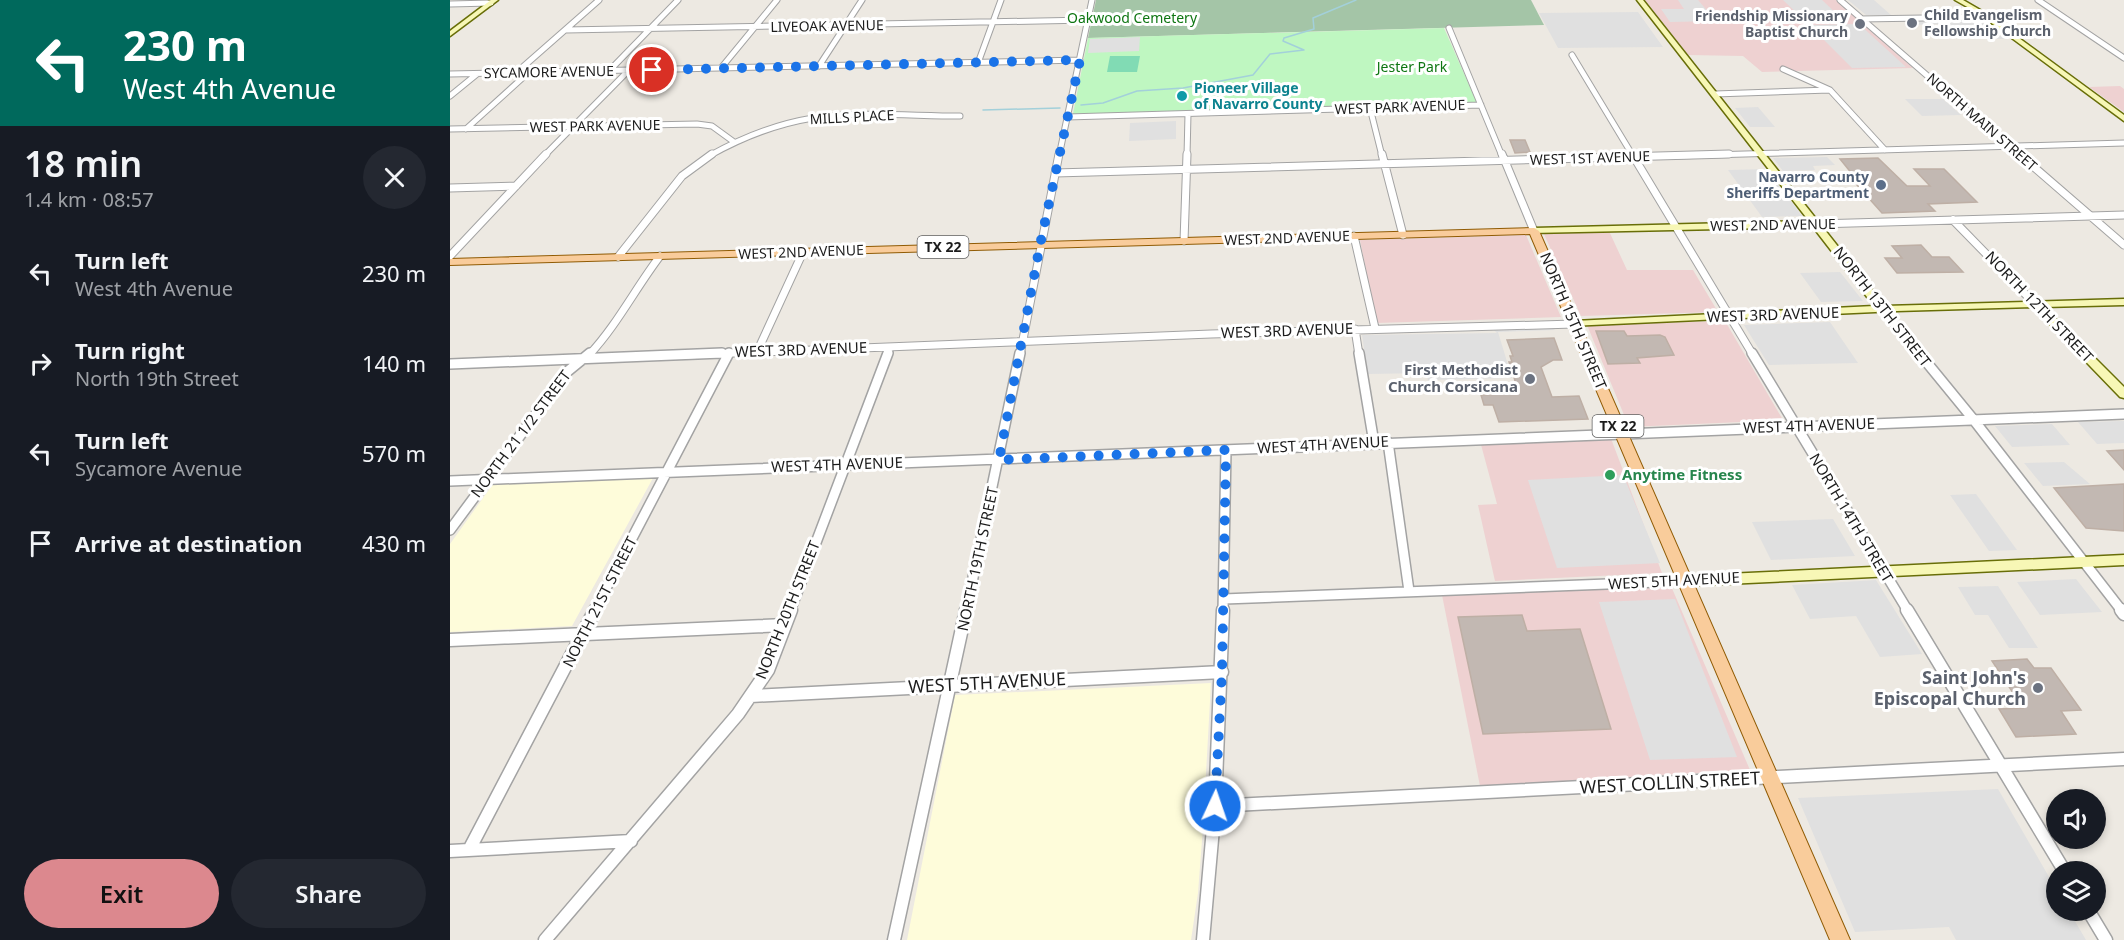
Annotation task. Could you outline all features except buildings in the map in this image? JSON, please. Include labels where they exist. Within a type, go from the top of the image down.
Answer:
[{"type":"main road","name":"WEST 2ND AVENUE","points":[[450,262],[1534,231]]},
{"type":"main road","name":"NORTH 15TH STREET","points":[[1534,231],[1769,777]]},
{"type":"main road","name":"TX 22","points":[[1769,777],[1840,940]]},
{"type":"street","points":[[516,73],[599,0]]},
{"type":"street","points":[[609,71],[678,0]]},
{"type":"street","points":[[721,68],[777,0]]},
{"type":"street","points":[[819,66],[862,0]]},
{"type":"street","points":[[978,63],[1001,0]]},
{"type":"street","name":"NORTH 19TH STREET","points":[[894,940],[999,460],[1040,245],[1092,0]]},
{"type":"street","name":"NORTH 13TH STREET","points":[[1640,0],[2124,614]]},
{"type":"street","name":"NORTH MAIN STREET","points":[[1840,0],[2124,245]]},
{"type":"street","points":[[1959,0],[1986,16],[2124,120]]},
{"type":"street","points":[[2038,0],[2124,58]]},
{"type":"street","points":[[450,4],[493,1]]},
{"type":"street","points":[[450,34],[493,1]]},
{"type":"street","points":[[1861,19],[1986,16]]},
{"type":"street","name":"LIVEOAK AVENUE","points":[[566,30],[1088,20]]},
{"type":"street","name":"NORTH 15TH STREET","points":[[1449,28],[1534,231]]},
{"type":"street","name":"NORTH 14TH STREET","points":[[1572,55],[2058,861]]},
{"type":"street","name":"SYCAMORE AVENUE","points":[[450,75],[1080,60]]},
{"type":"street","points":[[1783,69],[1830,90],[1885,150]]},
{"type":"street","points":[[450,256],[629,70]]},
{"type":"street","points":[[466,129],[528,73]]},
{"type":"street","points":[[450,96],[477,74]]},
{"type":"street","points":[[1715,94],[1830,90]]},
{"type":"street","name":"WEST PARK AVENUE","points":[[1067,117],[1481,105]]},
{"type":"street","points":[[1370,108],[1403,235]]},
{"type":"street","points":[[1184,241],[1188,114]]},
{"type":"street","name":"MILLS PLACE","points":[[618,257],[682,176],[705,158],[734,142],[771,128],[813,118],[862,115],[960,116]]},
{"type":"street","name":"WEST PARK AVENUE","points":[[450,129],[705,124],[712,126],[734,142]]},
{"type":"street","name":"WEST 1ST AVENUE","points":[[1055,172],[2124,143]]},
{"type":"street","points":[[450,188],[516,186]]},
{"type":"street","name":"WEST 2ND AVENUE","points":[[1534,231],[2124,215]]},
{"type":"street","name":"NORTH 12TH STREET","points":[[1953,220],[2124,394]]},
{"type":"street","points":[[1354,236],[1375,328]]},
{"type":"street","points":[[757,352],[803,252]]},
{"type":"street","name":"NORTH 21 1/2 STREET","points":[[450,530],[568,371],[585,359],[610,333],[636,288],[660,256]]},
{"type":"street","name":"WEST 3RD AVENUE","points":[[450,364],[1375,328],[1574,324],[1882,309],[2124,302]]},
{"type":"street","points":[[1355,329],[1374,443]]},
{"type":"street","name":"NORTH 20TH STREET","points":[[545,940],[631,841],[751,696],[768,670],[890,347]]},
{"type":"street","name":"NORTH 21ST STREET","points":[[470,850],[729,353]]},
{"type":"street","name":"WEST 4TH AVENUE","points":[[450,481],[2124,414]]},
{"type":"street","points":[[1388,442],[1409,591]]},
{"type":"street","points":[[1203,940],[1215,806],[1222,672],[1226,450]]},
{"type":"street","name":"WEST 5TH AVENUE","points":[[1224,599],[1684,581],[2124,560]]},
{"type":"street","points":[[450,640],[785,625]]},
{"type":"street","name":"WEST 5TH AVENUE","points":[[751,696],[1222,672]]},
{"type":"street","name":"WEST COLLIN STREET","points":[[1215,806],[2124,759]]},
{"type":"street","points":[[450,851],[631,841]]},
{"type":"street","points":[[2095,921],[2106,940]]},
{"type":"shaded area","points":[[1645,0],[1836,0],[1913,68],[1762,72],[1743,56],[1688,55]]},
{"type":"shaded area","points":[[1678,0],[1698,0],[1716,21],[1670,22],[1661,9],[1684,9]]},
{"type":"shaded area","points":[[1783,0],[1822,0],[1839,16],[1800,16]]},
{"type":"shaded area","points":[[1848,0],[1874,0],[1891,15],[1866,15]]},
{"type":"shaded area","points":[[1638,12],[1663,47],[1558,48],[1539,13]]},
{"type":"shaded area","points":[[1973,19],[1978,23],[1983,23],[2005,39],[1986,39],[1972,28],[1951,28],[1946,24],[1910,25],[1904,20]]},
{"type":"shaded area","points":[[1859,24],[1906,67],[1852,68],[1809,25]]},
{"type":"shaded area","points":[[1140,37],[1139,51],[1088,53],[1090,39]]},
{"type":"shaded area","points":[[2120,86],[2124,89],[2124,112],[2089,87]]},
{"type":"shaded area","points":[[1905,99],[1943,99],[1961,115],[1922,116]]},
{"type":"shaded area","points":[[1758,107],[1775,127],[1750,127],[1735,108]]},
{"type":"shaded area","points":[[1176,121],[1176,139],[1129,141],[1130,123]]},
{"type":"shaded area","points":[[1827,157],[1835,165],[1813,166],[1815,170],[1783,171],[1773,158]]},
{"type":"shaded area","points":[[1767,169],[1802,216],[1762,217],[1728,170]]},
{"type":"shaded area","points":[[1609,231],[1627,270],[1693,270],[1718,312],[1581,316],[1544,234]]},
{"type":"shaded area","points":[[1526,235],[1561,317],[1376,323],[1360,240]]},
{"type":"shaded area","points":[[1840,272],[1863,301],[1821,302],[1800,273]]},
{"type":"shaded area","points":[[1725,321],[1783,420],[1629,427],[1587,325]]},
{"type":"shaded area","points":[[1830,322],[1858,363],[1769,365],[1744,325]]},
{"type":"shaded area","points":[[1548,326],[1555,330],[1498,332],[1512,378],[1428,380],[1426,373],[1368,374],[1362,335],[1497,333],[1492,328]]},
{"type":"shaded area","points":[[2124,421],[2124,443],[2097,444],[2078,422]]},
{"type":"shaded area","points":[[2052,424],[2070,445],[2012,447],[1995,426]]},
{"type":"shaded area","points":[[1610,436],[1662,573],[1495,581],[1478,505],[1497,504],[1480,441]]},
{"type":"shaded area","points":[[2064,462],[2090,484],[2043,486],[2024,463]]},
{"type":"shaded area","points":[[1623,475],[1660,563],[1557,568],[1528,480]]},
{"type":"shaded area","points":[[653,478],[572,626],[450,632],[450,544],[493,484]]},
{"type":"shaded area","points":[[1976,494],[2017,550],[1989,551],[1950,495]]},
{"type":"shaded area","points":[[1833,519],[1855,556],[1771,560],[1752,522]]},
{"type":"shaded area","points":[[2076,579],[2102,612],[2040,615],[2017,582]]},
{"type":"shaded area","points":[[1876,580],[1922,654],[1880,657],[1856,616],[1810,619],[1792,585]]},
{"type":"shaded area","points":[[1671,586],[1750,770],[1480,786],[1442,595]]},
{"type":"shaded area","points":[[1998,586],[2038,648],[2009,648],[1988,615],[1975,615],[1958,587]]},
{"type":"shaded area","points":[[1675,599],[1737,757],[1650,760],[1599,602]]},
{"type":"shaded area","points":[[1211,683],[1198,893],[1191,940],[907,940],[955,695]]},
{"type":"shaded area","points":[[1998,789],[2046,872],[2046,921],[2075,921],[2086,940],[1956,940],[1949,927],[1855,932],[1798,798]]},
{"type":"green space","name":"Oakwood Cemetery","points":[[1096,0],[1531,0],[1544,25],[1088,38]]},
{"type":"green space","name":"Jester Park","points":[[1444,28],[1477,103],[1073,114],[1088,38]]},
{"type":"green space","points":[[1110,56],[1140,56],[1137,72],[1107,72]]},
{"type":"waterway","points":[[1081,105],[1103,103],[1137,91],[1183,88],[1253,75],[1270,54],[1304,50],[1283,41],[1284,38],[1314,29],[1313,18],[1356,0]]},
{"type":"waterway","points":[[983,110],[1060,108]]},
{"type":"place","name":"Child Evangelism Fellowship Church","points":[[1912,23]]},
{"type":"place","name":"Friendship Missionary Baptist Church","points":[[1860,24]]},
{"type":"place","name":"Pioneer Village of Navarro County","points":[[1182,96]]},
{"type":"place","name":"Navarro County Sheriffs Department","points":[[1881,185]]},
{"type":"place","name":"First Methodist Church Corsicana","points":[[1530,379]]},
{"type":"place","name":"Anytime Fitness","points":[[1610,475]]},
{"type":"place","name":"Saint John's Episcopal Church","points":[[2038,688]]},
{"type":"route","points":[[652,70],[1080,60],[1040,245],[999,460],[1226,450],[1222,672],[1215,806]]}]
